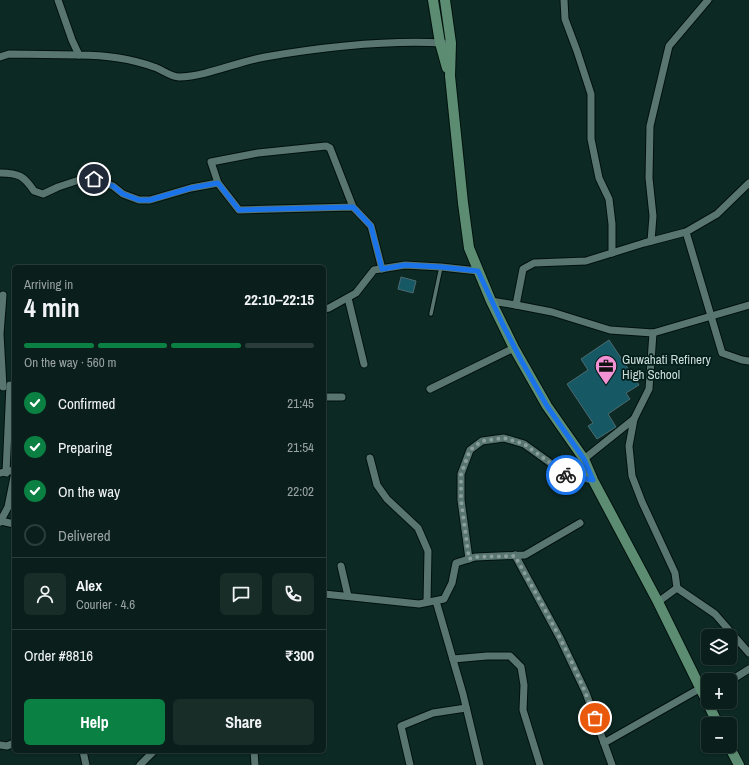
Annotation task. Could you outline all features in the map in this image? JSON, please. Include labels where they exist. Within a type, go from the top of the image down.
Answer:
[{"type":"street","points":[[58,0],[79,55]]},
{"type":"street","points":[[433,0],[440,43],[450,76]]},
{"type":"street","points":[[445,0],[451,44],[450,76],[464,210],[470,248],[478,271],[514,348],[547,406],[584,459],[593,480],[658,602],[701,688]]},
{"type":"street","points":[[564,0],[565,19],[591,94],[592,139],[598,178],[609,199],[612,224],[612,253]]},
{"type":"street","points":[[651,241],[653,216],[649,178],[650,126],[669,46],[708,0]]},
{"type":"street","points":[[0,57],[9,54],[79,55],[123,58],[154,67],[177,77],[204,73],[263,57],[316,50],[384,42],[451,44]]},
{"type":"street","points":[[353,207],[239,210],[218,183],[211,162],[258,153],[326,146],[330,148],[353,207],[371,226],[382,269]]},
{"type":"street","points":[[0,173],[11,173],[26,179],[34,191],[43,194],[76,181],[94,179],[113,186],[123,194],[139,200],[150,200],[191,188],[218,183]]},
{"type":"street","points":[[516,305],[523,268],[534,263],[586,261],[686,232],[717,214],[749,183]]},
{"type":"street","points":[[686,232],[722,353],[749,361]]},
{"type":"street","points":[[326,309],[356,294],[374,270],[405,265],[478,271]]},
{"type":"street","points":[[3,295],[0,334],[7,386],[3,473]]},
{"type":"street","points":[[348,298],[364,364]]},
{"type":"street","points":[[491,301],[552,312],[610,330],[653,333],[749,304]]},
{"type":"street","points":[[653,333],[649,389],[634,419],[629,446],[632,476],[642,502],[675,573],[677,588],[715,614],[749,653]]},
{"type":"street","points":[[430,389],[514,348]]},
{"type":"street","points":[[326,397],[342,397]]},
{"type":"street","points":[[584,459],[634,419]]},
{"type":"street","points":[[469,559],[461,500],[461,474],[470,450],[482,441],[504,438],[524,444],[549,462],[562,474],[593,480]]},
{"type":"street","points":[[370,458],[376,484],[387,499],[418,528],[428,551],[427,602]]},
{"type":"street","points":[[12,488],[8,507],[0,521],[12,524]]},
{"type":"street","points":[[326,594],[419,604],[444,599],[452,583],[456,563],[475,557],[525,555],[580,523]]},
{"type":"street","points":[[515,556],[560,638],[586,693],[612,765]]},
{"type":"street","points":[[341,566],[348,596]]},
{"type":"street","points":[[658,602],[677,588]]},
{"type":"street","points":[[436,601],[453,658],[480,765]]},
{"type":"street","points":[[453,658],[510,656],[521,667],[524,685],[523,710],[540,765]]},
{"type":"street","points":[[737,677],[749,669]]},
{"type":"street","points":[[604,743],[701,695]]},
{"type":"street","points":[[410,765],[401,726],[432,713],[466,708]]},
{"type":"street","points":[[0,745],[7,746],[12,745]]},
{"type":"street","points":[[83,753],[86,765]]},
{"type":"street","points":[[140,765],[152,753]]},
{"type":"street","points":[[254,753],[255,765]]},
{"type":"street","points":[[733,753],[739,765]]},
{"type":"lane","points":[[431,314],[441,267]]},
{"type":"building","points":[[401,277],[416,281],[413,293],[398,289]]},
{"type":"building","points":[[609,340],[639,385],[626,393],[630,399],[608,414],[616,427],[597,439],[588,426],[593,423],[567,384],[588,370],[581,359]]},
{"type":"way so far","points":[[566,475],[562,474],[549,462],[524,444],[504,438],[482,441],[470,450],[461,474],[461,500],[469,559],[475,557],[515,556],[560,638],[586,693],[595,718]]},
{"type":"place","name":"Guwahati Refinery High School","points":[[606,386]]},
{"type":"route","points":[[94,179],[113,186],[123,194],[139,200],[150,200],[174,192],[218,183],[239,210],[297,207],[353,207],[371,226],[382,269],[405,265],[478,271],[521,360],[547,406],[584,459],[593,480],[566,475]]}]
